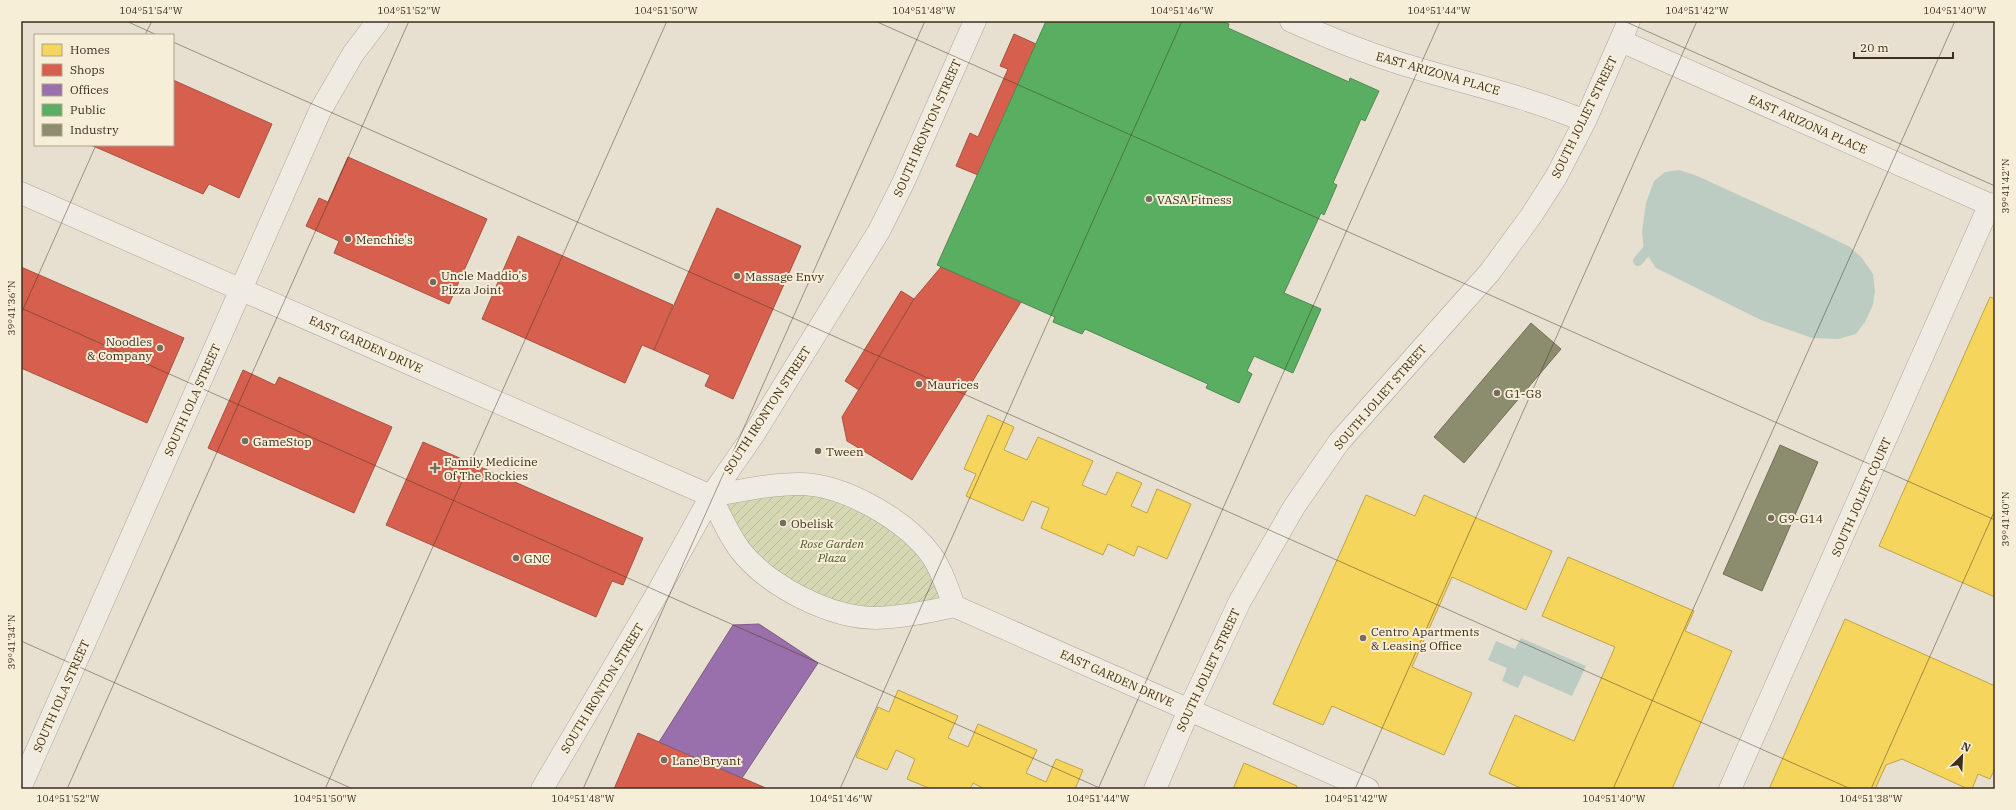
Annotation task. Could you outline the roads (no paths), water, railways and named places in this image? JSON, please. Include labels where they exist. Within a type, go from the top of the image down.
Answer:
[{"type":"street","name":"SOUTH IOLA STREET","points":[[21,786],[320,111],[353,54],[378,21]]},
{"type":"street","name":"SOUTH IRONTON STREET","points":[[542,789],[658,592],[711,496],[754,434],[879,231],[904,181],[975,21]]},
{"type":"street","name":"EAST ARIZONA PLACE","points":[[1291,21],[1402,64],[1537,102],[1585,121]]},
{"type":"street","name":"SOUTH JOLIET STREET","points":[[1155,789],[1188,710],[1249,584],[1275,538],[1310,482],[1340,442],[1512,245],[1547,191],[1585,121],[1630,21]]},
{"type":"street","name":"EAST ARIZONA PLACE","points":[[1621,41],[1992,205]]},
{"type":"street","name":"EAST GARDEN DRIVE","points":[[21,193],[711,496]]},
{"type":"street","name":"SOUTH JOLIET COURT","points":[[1730,789],[1992,205]]},
{"type":"street","points":[[798,484],[821,486],[843,492],[888,515],[918,539],[935,561],[954,606],[923,613],[874,618],[830,609],[810,601],[781,586],[750,561],[730,536],[711,496],[755,488],[798,484]]},
{"type":"street","name":"EAST GARDEN DRIVE","points":[[954,606],[1368,789]]},
{"type":"waterway","points":[[1638,261],[1654,242]]},
{"type":"place","name":"VASA Fitness","points":[[1149,199]]},
{"type":"place","name":"Menchie's","points":[[348,239]]},
{"type":"place","name":"Massage Envy","points":[[737,276]]},
{"type":"place","name":"Uncle Maddio's Pizza Joint","points":[[433,282]]},
{"type":"place","name":"Noodles & Company","points":[[160,348]]},
{"type":"place","name":"Maurices","points":[[919,384]]},
{"type":"place","name":"G1-G8","points":[[1497,393]]},
{"type":"place","name":"GameStop","points":[[245,441]]},
{"type":"place","name":"Tween","points":[[818,451]]},
{"type":"place","name":"Family Medicine Of The Rockies","points":[[435,468]]},
{"type":"place","name":"G9-G14","points":[[1771,518]]},
{"type":"place","name":"Obelisk","points":[[783,523]]},
{"type":"place","name":"GNC","points":[[516,558]]},
{"type":"place","name":"Centro Apartments & Leasing Office","points":[[1363,638]]},
{"type":"place","name":"Lane Bryant","points":[[664,760]]},
{"type":"park label","name":"Rose Garden Plaza","points":[[832,550]]}]
